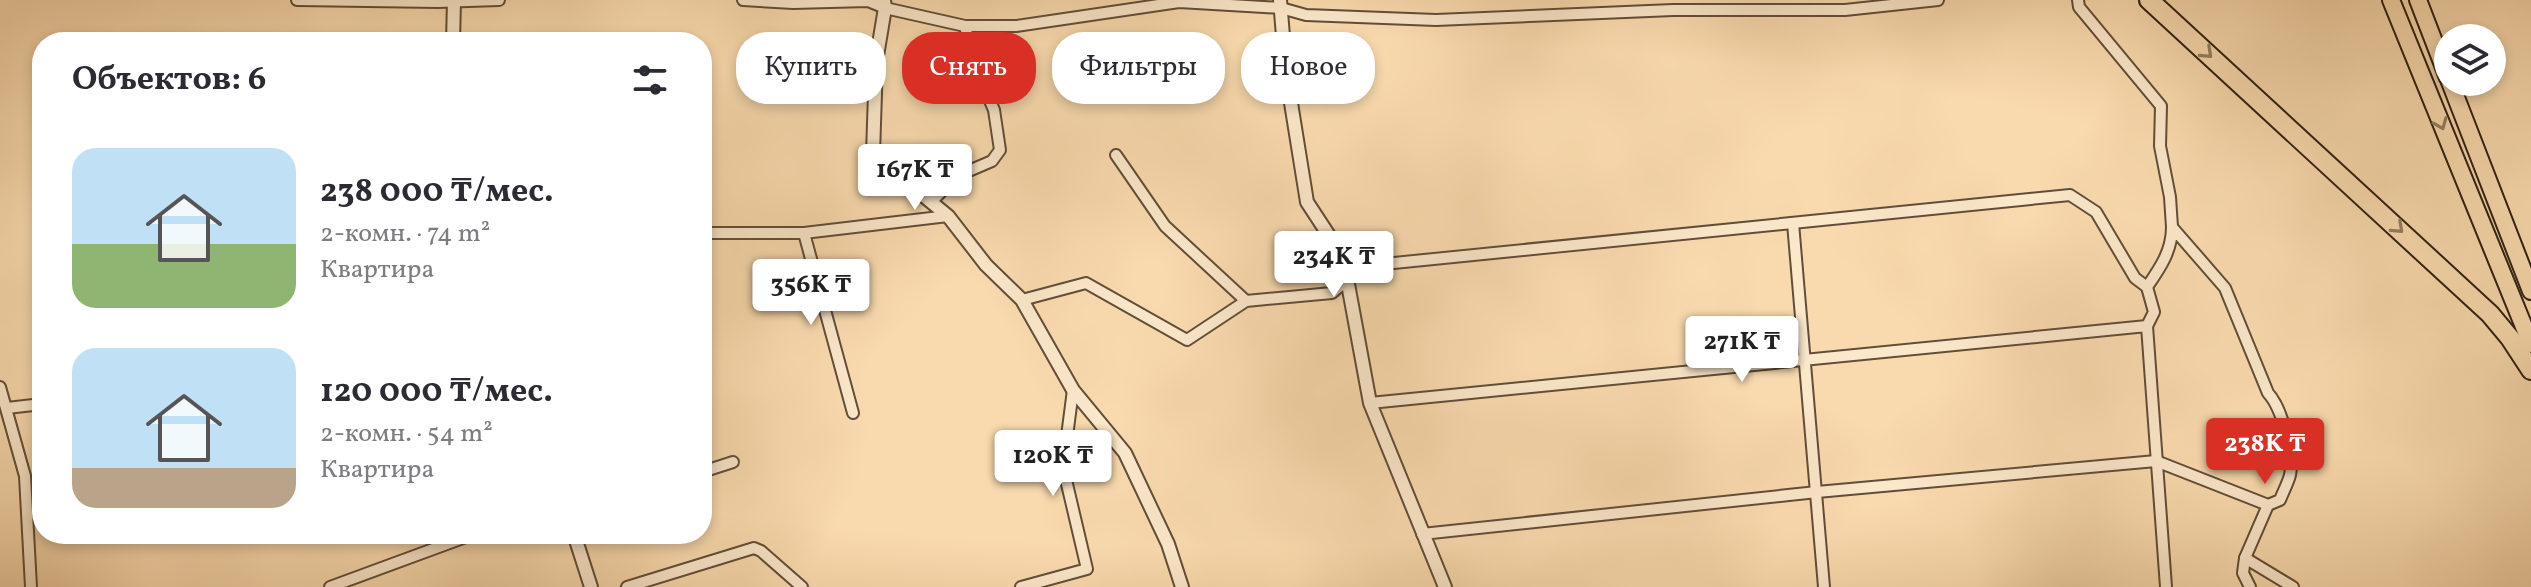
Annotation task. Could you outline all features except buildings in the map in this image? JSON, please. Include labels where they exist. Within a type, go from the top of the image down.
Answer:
[{"type":"highway","points":[[2149,0],[2490,314],[2531,370]]},
{"type":"highway","points":[[2391,0],[2531,344]]},
{"type":"highway","points":[[2418,0],[2434,41]]},
{"type":"highway","points":[[2455,96],[2531,291]]},
{"type":"street","points":[[297,0],[499,0]]},
{"type":"street","points":[[743,0],[793,3],[868,1],[965,26],[1016,26],[1179,2],[1280,4],[1306,15],[1436,20],[1673,5],[1845,10],[1938,0]]},
{"type":"street","points":[[2078,0],[2079,7],[2161,106],[2160,146],[2170,197],[2172,241],[2147,287]]},
{"type":"street","points":[[453,32],[454,1]]},
{"type":"street","points":[[884,4],[876,62],[873,154],[948,216],[986,265],[1022,300],[1073,390],[1125,453],[1168,544],[1182,587]]},
{"type":"street","points":[[1280,4],[1286,72],[1307,202],[1343,257],[1370,403],[1445,587]]},
{"type":"street","points":[[931,202],[957,176],[992,161],[1000,150],[994,110],[976,69],[965,26]]},
{"type":"street","points":[[1116,155],[1165,226],[1246,301]]},
{"type":"street","points":[[1343,257],[1364,266],[2070,195],[2096,212],[2135,278],[2147,287],[2154,312],[2147,326],[2166,587]]},
{"type":"street","points":[[712,233],[804,233],[948,216]]},
{"type":"street","points":[[1793,223],[1824,587]]},
{"type":"street","points":[[2172,227],[2225,288],[2268,393],[2275,401],[2290,451],[2290,475],[2280,500],[2268,505],[2245,558],[2243,573],[2250,587]]},
{"type":"street","points":[[804,233],[853,413]]},
{"type":"street","points":[[1022,300],[1086,283],[1187,340],[1246,301],[1332,293],[1364,266]]},
{"type":"street","points":[[1332,293],[1353,306]]},
{"type":"street","points":[[1370,403],[2147,326]]},
{"type":"street","points":[[0,387],[25,476],[31,587]]},
{"type":"street","points":[[1021,587],[1087,569],[1063,467],[1073,390]]},
{"type":"street","points":[[7,408],[32,405]]},
{"type":"street","points":[[1422,534],[1817,492],[2156,461],[2268,505]]},
{"type":"street","points":[[712,469],[733,462]]},
{"type":"street","points":[[330,587],[447,544]]},
{"type":"street","points":[[577,544],[591,587]]},
{"type":"street","points":[[627,587],[754,548],[802,587]]},
{"type":"street","points":[[2245,558],[2293,587]]}]
